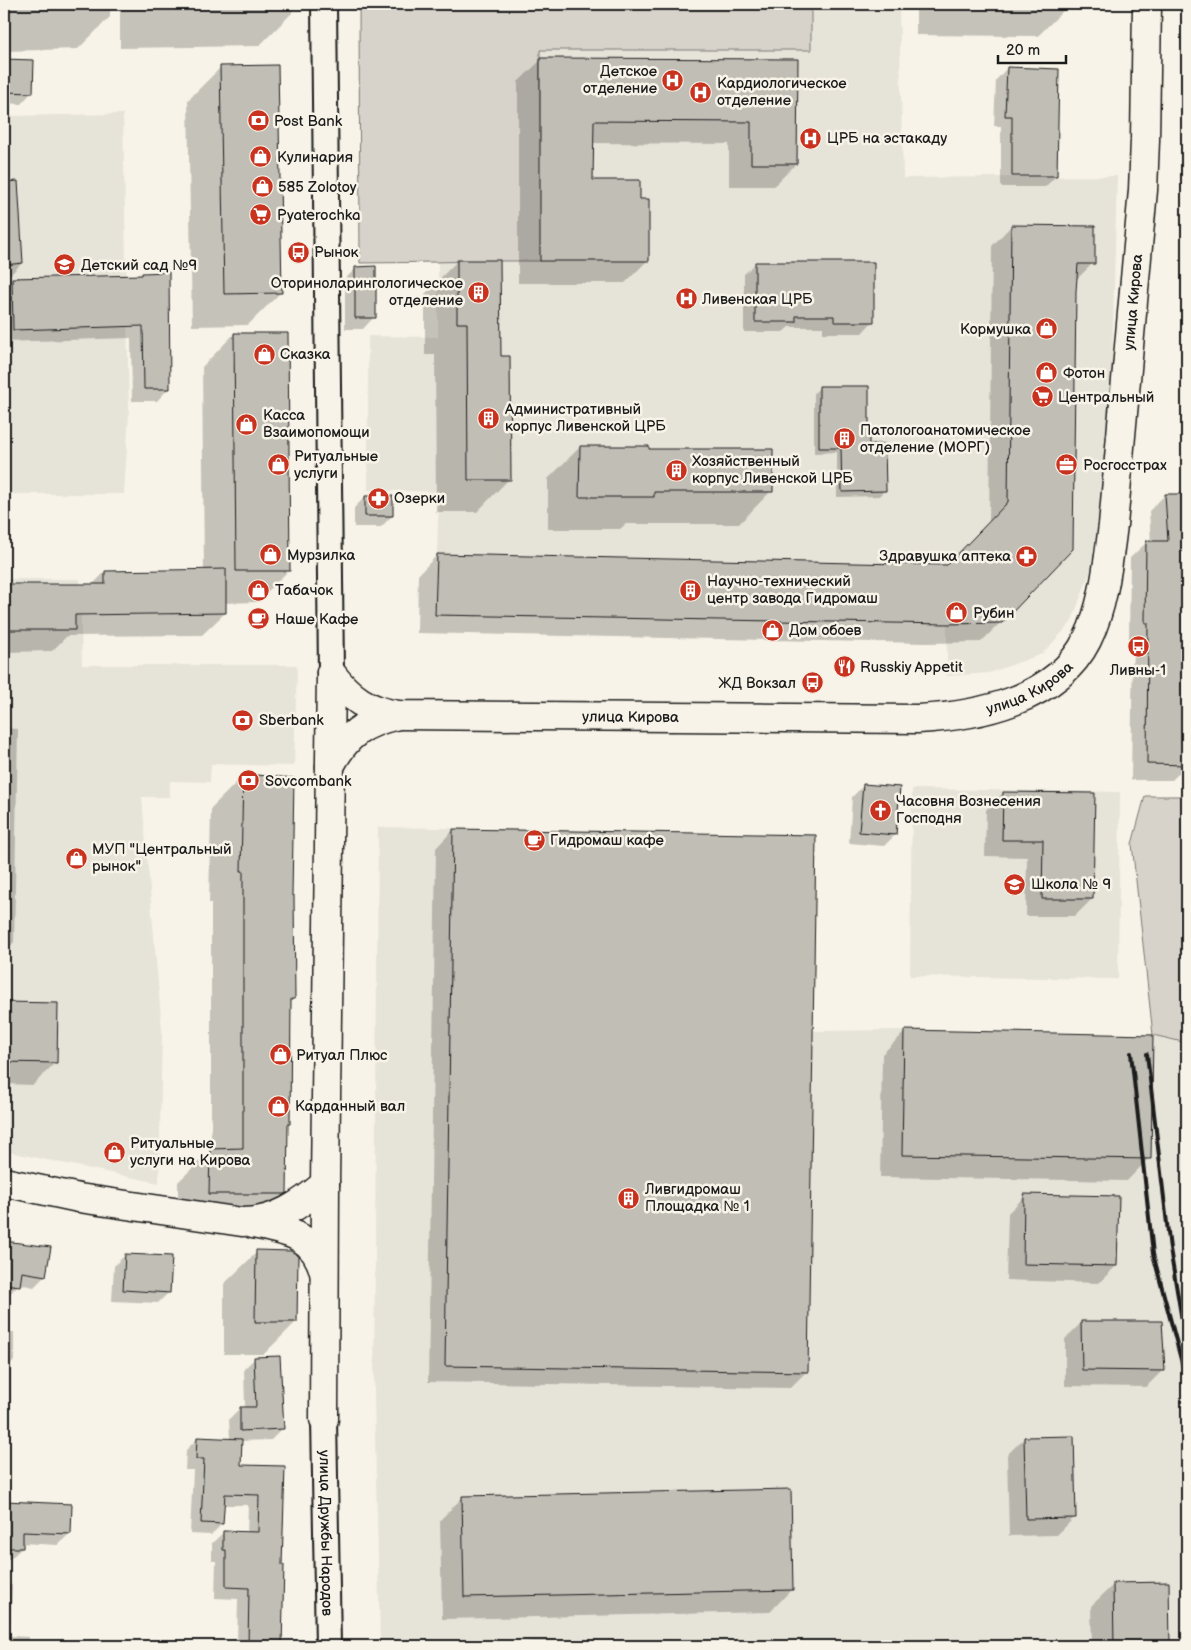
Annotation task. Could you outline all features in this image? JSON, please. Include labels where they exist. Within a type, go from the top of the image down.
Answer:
[{"type":"street","points":[[324,4],[331,673],[324,1419]]},
{"type":"street","name":"улица Кирова","points":[[331,673],[346,692],[360,702],[385,713],[398,715],[940,718],[1001,706],[1027,696],[1049,682],[1071,663],[1086,642],[1106,576],[1113,525],[1143,190],[1147,4]]},
{"type":"street","points":[[330,766],[343,744],[356,731],[374,722],[398,715]]},
{"type":"street","points":[[4,1182],[79,1198],[242,1222],[289,1232],[306,1241],[319,1256],[325,1274]]},
{"type":"street","points":[[242,1222],[259,1222],[285,1213],[309,1198],[325,1184]]},
{"type":"street","name":"улица Дружбы Народов","points":[[324,1419],[328,1646]]},
{"type":"shaded area","name":"Ливенская ЦРБ","points":[[359,4],[899,4],[903,178],[1117,176],[1111,399],[1093,564],[1071,623],[1042,654],[989,673],[947,676],[947,624],[435,615],[439,492],[368,490],[368,336],[438,337],[438,263],[360,263]]},
{"type":"shaded area","points":[[359,4],[811,4],[811,50],[540,50],[541,261],[360,263]]},
{"type":"shaded area","name":"Детский сад №9","points":[[123,114],[129,413],[124,494],[4,494],[4,116]]},
{"type":"shaded area","name":"МУП \"Центральный рынок\"","points":[[4,579],[80,579],[82,665],[297,665],[294,766],[211,764],[210,782],[170,781],[169,797],[142,797],[162,1030],[159,1183],[4,1151]]},
{"type":"shaded area","name":"Школа № 9","points":[[912,789],[1120,792],[1118,979],[910,976]]},
{"type":"shaded area","points":[[1145,796],[1187,796],[1187,1043],[1153,1035],[1132,844]]},
{"type":"shaded area","points":[[378,827],[816,835],[813,1031],[904,1030],[1153,1035],[1187,1043],[1187,1646],[407,1646],[380,1642],[374,1396]]},
{"type":"building","points":[[540,58],[798,59],[797,164],[751,164],[751,122],[594,121],[593,180],[640,180],[640,199],[649,199],[649,261],[540,261]]},
{"type":"building","points":[[4,59],[34,60],[33,93],[4,92]]},
{"type":"building","points":[[278,65],[282,293],[224,294],[220,66]]},
{"type":"building","points":[[1007,67],[1059,69],[1057,176],[1012,176],[1012,116],[1005,116]]},
{"type":"building","points":[[18,181],[23,263],[4,265],[4,182]]},
{"type":"building","points":[[1011,225],[1095,226],[1095,264],[1078,264],[1076,291],[1073,549],[1002,623],[947,624],[435,615],[437,554],[947,565],[1008,502]]},
{"type":"building","points":[[457,260],[500,260],[501,356],[510,356],[511,480],[468,480],[467,323],[457,323]]},
{"type":"building","points":[[755,262],[874,262],[874,322],[834,322],[834,316],[796,316],[796,322],[755,322]]},
{"type":"building","points":[[376,266],[376,318],[355,318],[355,267]]},
{"type":"building","points":[[169,272],[170,389],[144,389],[143,326],[13,330],[12,278],[142,275],[142,273]]},
{"type":"building","points":[[234,333],[288,333],[290,571],[236,571]]},
{"type":"building","name":"Патологоанатомическое отделение (МОРГ)","points":[[819,386],[869,386],[869,444],[885,444],[886,491],[842,492],[841,448],[819,448]]},
{"type":"building","name":"Хозяйственный корпус Ливенской ЦРБ","points":[[580,446],[649,446],[649,449],[773,449],[773,492],[654,492],[654,497],[579,497]]},
{"type":"building","points":[[1165,494],[1187,494],[1187,765],[1147,764],[1148,623],[1145,623],[1146,541],[1168,541]]},
{"type":"building","points":[[365,496],[393,496],[393,516],[365,516]]},
{"type":"building","points":[[226,569],[226,613],[75,615],[75,630],[4,630],[4,584],[105,584],[105,571]]},
{"type":"building","points":[[243,774],[294,778],[292,895],[294,895],[295,999],[291,999],[290,1124],[288,1124],[287,1193],[285,1194],[209,1194],[210,1149],[243,1148],[243,871],[241,871]]},
{"type":"building","name":"Часовня Вознесения Господня","points":[[863,784],[900,787],[896,835],[859,832]]},
{"type":"building","points":[[1003,792],[1095,793],[1093,899],[1042,899],[1043,840],[1002,840]]},
{"type":"building","name":"Ливгидромаш Площадка № 1","points":[[453,829],[816,835],[808,1372],[445,1366]]},
{"type":"building","points":[[4,1002],[58,1003],[57,1063],[4,1062]]},
{"type":"building","points":[[904,1030],[1153,1035],[1151,1159],[902,1155]]},
{"type":"building","points":[[1024,1194],[1119,1196],[1117,1266],[1023,1264]]},
{"type":"building","points":[[4,1241],[51,1247],[46,1276],[22,1272],[20,1286],[4,1284]]},
{"type":"building","points":[[256,1250],[291,1251],[298,1256],[297,1322],[255,1322]]},
{"type":"building","points":[[125,1254],[172,1256],[170,1293],[123,1290]]},
{"type":"building","points":[[1081,1321],[1162,1321],[1165,1371],[1082,1370]]},
{"type":"building","points":[[280,1356],[284,1429],[240,1431],[240,1407],[256,1407],[254,1357]]},
{"type":"building","points":[[1074,1436],[1076,1518],[1026,1519],[1024,1437]]},
{"type":"building","points":[[197,1437],[242,1439],[241,1465],[285,1466],[282,1646],[248,1646],[249,1588],[226,1587],[226,1550],[223,1550],[223,1531],[258,1532],[259,1495],[225,1494],[223,1524],[201,1523],[204,1459],[196,1459]]},
{"type":"building","points":[[791,1489],[793,1590],[464,1597],[462,1496]]},
{"type":"building","points":[[4,1501],[72,1504],[71,1534],[23,1532],[23,1548],[4,1548]]},
{"type":"building","points":[[1169,1582],[1170,1646],[1114,1646],[1113,1583]]},
{"type":"railway","points":[[1131,1053],[1153,1254],[1187,1382]]},
{"type":"railway","points":[[1147,1054],[1170,1249],[1187,1350]]},
{"type":"place","name":"Детское отделение","points":[[673,80]]},
{"type":"place","name":"Кардиологическое отделение","points":[[701,92]]},
{"type":"place","name":"Post Bank","points":[[258,121]]},
{"type":"place","name":"ЦРБ на эстакаду","points":[[811,138]]},
{"type":"place","name":"Кулинария","points":[[261,157]]},
{"type":"place","name":"585 Zolotoy","points":[[262,187]]},
{"type":"place","name":"Pyaterochka","points":[[261,215]]},
{"type":"place","name":"Рынок","points":[[298,252]]},
{"type":"place","name":"Детский сад №9","points":[[65,265]]},
{"type":"place","name":"Оториноларингологическое отделение","points":[[479,292]]},
{"type":"place","name":"Ливенская ЦРБ","points":[[686,299]]},
{"type":"place","name":"Кормушка","points":[[1047,329]]},
{"type":"place","name":"Сказка","points":[[264,354]]},
{"type":"place","name":"Фотон","points":[[1047,373]]},
{"type":"place","name":"Центральный","points":[[1042,397]]},
{"type":"place","name":"Административный корпус Ливенской ЦРБ","points":[[489,418]]},
{"type":"place","name":"Касса Взаимопомощи","points":[[247,424]]},
{"type":"place","name":"Патологоанатомическое отделение (МОРГ)","points":[[844,439]]},
{"type":"place","name":"Ритуальные услуги","points":[[278,465]]},
{"type":"place","name":"Росгосстрах","points":[[1067,465]]},
{"type":"place","name":"Хозяйственный корпус Ливенской ЦРБ","points":[[676,470]]},
{"type":"place","name":"Озерки","points":[[378,498]]},
{"type":"place","name":"Мурзилка","points":[[271,555]]},
{"type":"place","name":"Здравушка аптека","points":[[1027,556]]},
{"type":"place","name":"Табачок","points":[[259,590]]},
{"type":"place","name":"Научно-технический центр завода Гидромаш","points":[[691,590]]},
{"type":"place","name":"Рубин","points":[[957,613]]},
{"type":"place","name":"Наше Кафе","points":[[259,619]]},
{"type":"place","name":"Дом обоев","points":[[773,630]]},
{"type":"place","name":"Ливны-1","points":[[1138,647]]},
{"type":"place","name":"Russkiy Appetit","points":[[844,667]]},
{"type":"place","name":"ЖД Вокзал","points":[[812,683]]},
{"type":"place","name":"Sberbank","points":[[243,720]]},
{"type":"place","name":"Sovcombank","points":[[249,781]]},
{"type":"place","name":"Часовня Вознесения Господня","points":[[880,810]]},
{"type":"place","name":"Гидромаш кафе","points":[[534,840]]},
{"type":"place","name":"МУП \"Центральный рынок\"","points":[[76,858]]},
{"type":"place","name":"Школа № 9","points":[[1015,884]]},
{"type":"place","name":"Ритуал Плюс","points":[[280,1055]]},
{"type":"place","name":"Карданный вал","points":[[279,1106]]},
{"type":"place","name":"Ритуальные услуги на Кирова","points":[[114,1152]]},
{"type":"place","name":"Ливгидромаш Площадка № 1","points":[[629,1198]]}]
